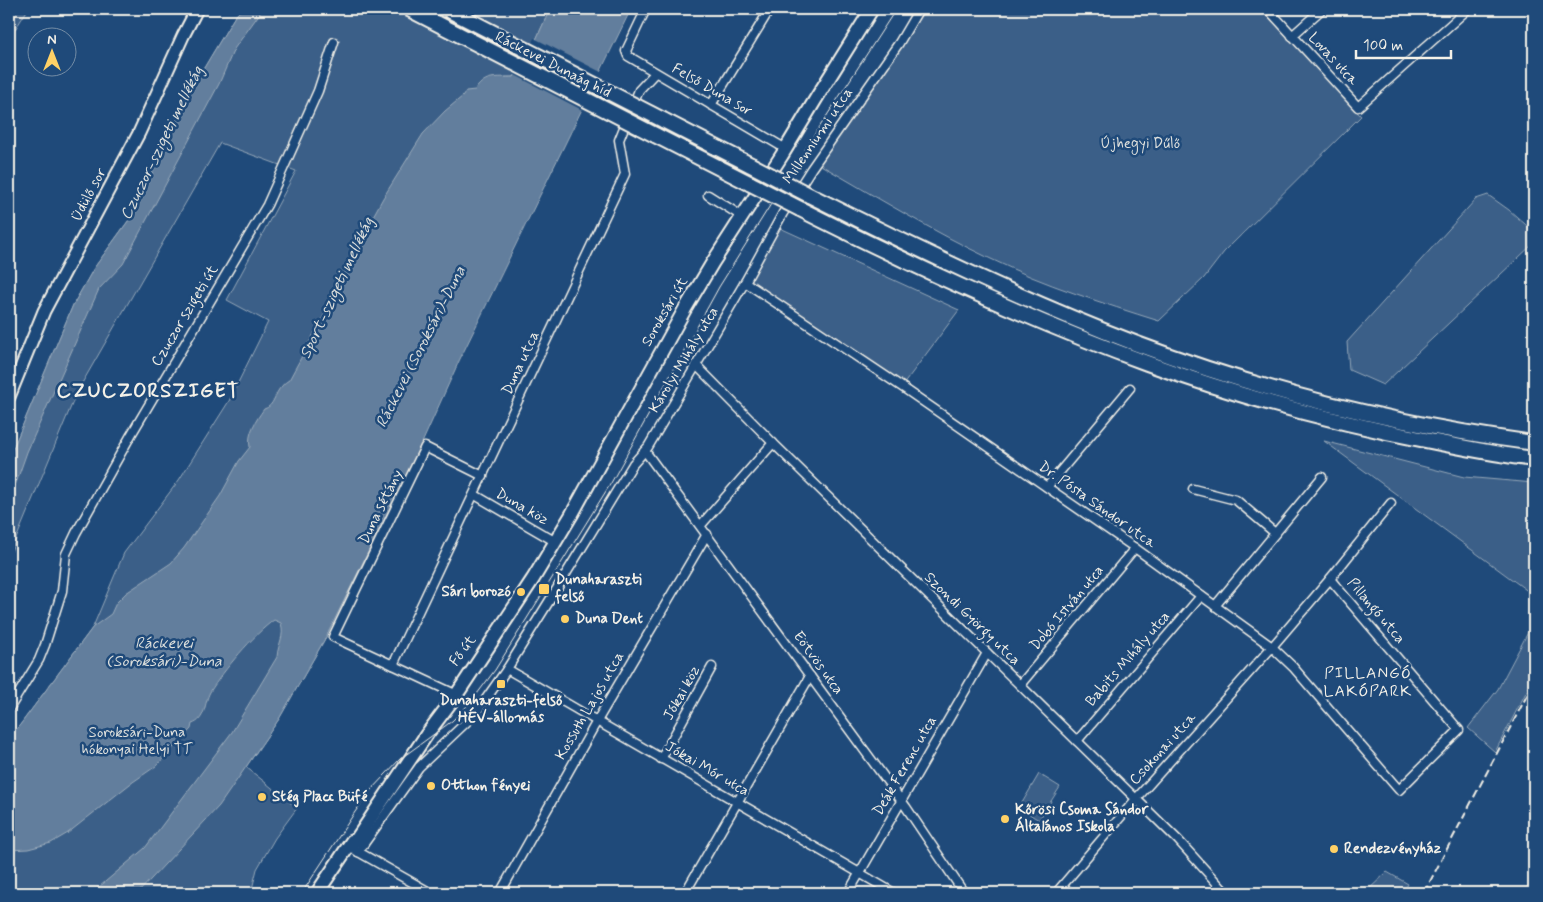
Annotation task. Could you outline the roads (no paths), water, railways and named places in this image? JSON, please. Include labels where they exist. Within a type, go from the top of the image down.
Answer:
[{"type":"highway","name":"Ráckevei Dunaág híd","points":[[409,9],[861,240],[1086,340],[1184,376],[1334,420],[1462,447],[1534,459]]},
{"type":"highway","name":"Ráckevei Dunaág híd","points":[[447,9],[809,195],[929,254],[1028,299],[1138,344],[1271,387],[1392,418],[1534,443]]},
{"type":"main road","name":"Soroksári út","points":[[495,636],[556,542],[713,262],[786,149],[821,89],[872,9]]},
{"type":"main road","name":"Fő út","points":[[317,893],[354,849],[411,751],[495,636]]},
{"type":"main road","name":"Fő út","points":[[354,849],[356,840],[495,636]]},
{"type":"street","name":"Üdülő sor","points":[[9,397],[44,311],[139,133],[197,9]]},
{"type":"street","name":"Felső Duna sor","points":[[646,9],[626,51],[628,56],[786,149]]},
{"type":"street","points":[[712,105],[770,9]]},
{"type":"street","name":"Millenniumi utca","points":[[745,282],[783,213],[811,168],[899,43],[919,9]]},
{"type":"street","name":"Lovas utca","points":[[1268,9],[1358,107],[1468,9]]},
{"type":"street","points":[[1292,36],[1322,9]]},
{"type":"street","name":"Czuczor szigeti út","points":[[9,709],[45,645],[62,591],[66,554],[76,533],[131,435],[267,205],[318,91],[334,42]]},
{"type":"street","name":"Duna utca","points":[[393,666],[625,174],[619,140],[639,90],[655,73]]},
{"type":"street","points":[[708,196],[743,217]]},
{"type":"street","name":"Károlyi Mihály utca","points":[[645,451],[745,282]]},
{"type":"street","name":"Dr. Pósta Sándor utca","points":[[745,282],[1047,487],[1272,647],[1293,667],[1399,790]]},
{"type":"street","name":"Szondi György utca","points":[[697,366],[773,443],[1178,840],[1226,893]]},
{"type":"street","points":[[1047,487],[1130,388]]},
{"type":"street","points":[[700,525],[773,443]]},
{"type":"street","name":"Duna sétány","points":[[393,666],[333,637],[425,447],[483,476]]},
{"type":"street","name":"Eötvös utca","points":[[645,451],[901,801],[964,893]]},
{"type":"street","name":"Fő út","points":[[354,849],[419,767],[476,713],[507,669],[633,464],[645,451]]},
{"type":"street","points":[[1215,606],[1322,477]]},
{"type":"street","points":[[1193,489],[1236,500],[1275,533]]},
{"type":"street","name":"Duna köz","points":[[474,495],[556,542]]},
{"type":"street","name":"Csokonai utca","points":[[1059,890],[1136,799],[1272,647],[1391,503]]},
{"type":"street","name":"Kossuth Lajos utca","points":[[500,893],[706,534]]},
{"type":"street","name":"Dobó István utca","points":[[1020,685],[1135,548]]},
{"type":"street","name":"Pillangó utca","points":[[1330,579],[1459,730],[1399,790]]},
{"type":"street","name":"Babits Mihály utca","points":[[1077,741],[1201,596]]},
{"type":"street","name":"Deák Ferenc utca","points":[[848,893],[987,653]]},
{"type":"street","points":[[393,666],[453,692]]},
{"type":"street","name":"Jókai köz","points":[[661,759],[712,667]]},
{"type":"street","name":"Jókai Mór utca","points":[[507,669],[894,893]]},
{"type":"street","points":[[685,893],[810,676]]},
{"type":"street","points":[[354,849],[431,893]]},
{"type":"street","points":[[1059,890],[1071,893]]},
{"type":"water","points":[[242,9],[263,9],[234,49],[219,84],[123,264],[99,289],[27,452],[9,503],[9,458],[73,305],[94,268],[134,213],[189,93],[235,16]]},
{"type":"water","name":"Soroksári-Duna hókonyai Helyi TT","points":[[550,9],[631,9],[459,361],[422,443],[326,637],[279,719],[219,806],[138,893],[92,893],[145,848],[232,732],[277,657],[282,628],[281,623],[274,620],[248,643],[231,664],[210,692],[200,719],[192,724],[191,729],[156,766],[68,833],[51,843],[28,849],[9,850],[9,737],[93,627],[111,614],[116,603],[126,593],[171,563],[184,548],[220,496],[239,461],[250,447],[251,432],[258,418],[264,409],[270,405],[279,389],[289,380],[334,297],[354,251],[383,198],[423,134],[466,91],[475,90],[487,79],[514,77],[530,53]]},
{"type":"tram line","points":[[302,893],[370,791],[400,759],[452,721],[471,702],[495,670],[611,483],[719,287],[896,9]]},
{"type":"railway","points":[[1424,893],[1534,682]]},
{"type":"place","name":"Dunaharaszti felső","points":[[544,589]]},
{"type":"place","name":"Sári borozó","points":[[521,592]]},
{"type":"place","name":"Duna Dent","points":[[565,619]]},
{"type":"place","name":"Dunaharaszti-felső HÉV-állomás","points":[[501,684]]},
{"type":"place","name":"Otthon fényei","points":[[431,786]]},
{"type":"place","name":"Stég Placc Büfé","points":[[262,797]]},
{"type":"place","name":"Kőrösi Csoma Sándor Általános Iskola","points":[[1005,819]]},
{"type":"place","name":"Rendezvényház","points":[[1334,849]]},
{"type":"district","name":"CZUCZORSZIGET","points":[[148,391]]},
{"type":"district","name":"PILLANGÓ LAKÓPARK","points":[[1368,682]]},
{"type":"water label","name":"Czuczor-szigeti mellékág","points":[[162,143]]},
{"type":"water label","name":"Sport-szigeti mellékág","points":[[337,288]]},
{"type":"water label","name":"Ráckevei (Soroksári)-Duna","points":[[421,347]]},
{"type":"water label","name":"Ráckevei (Soroksári)-Duna","points":[[164,652]]},
{"type":"park label","name":"Újhegyi Dűlő","points":[[1140,144]]}]
